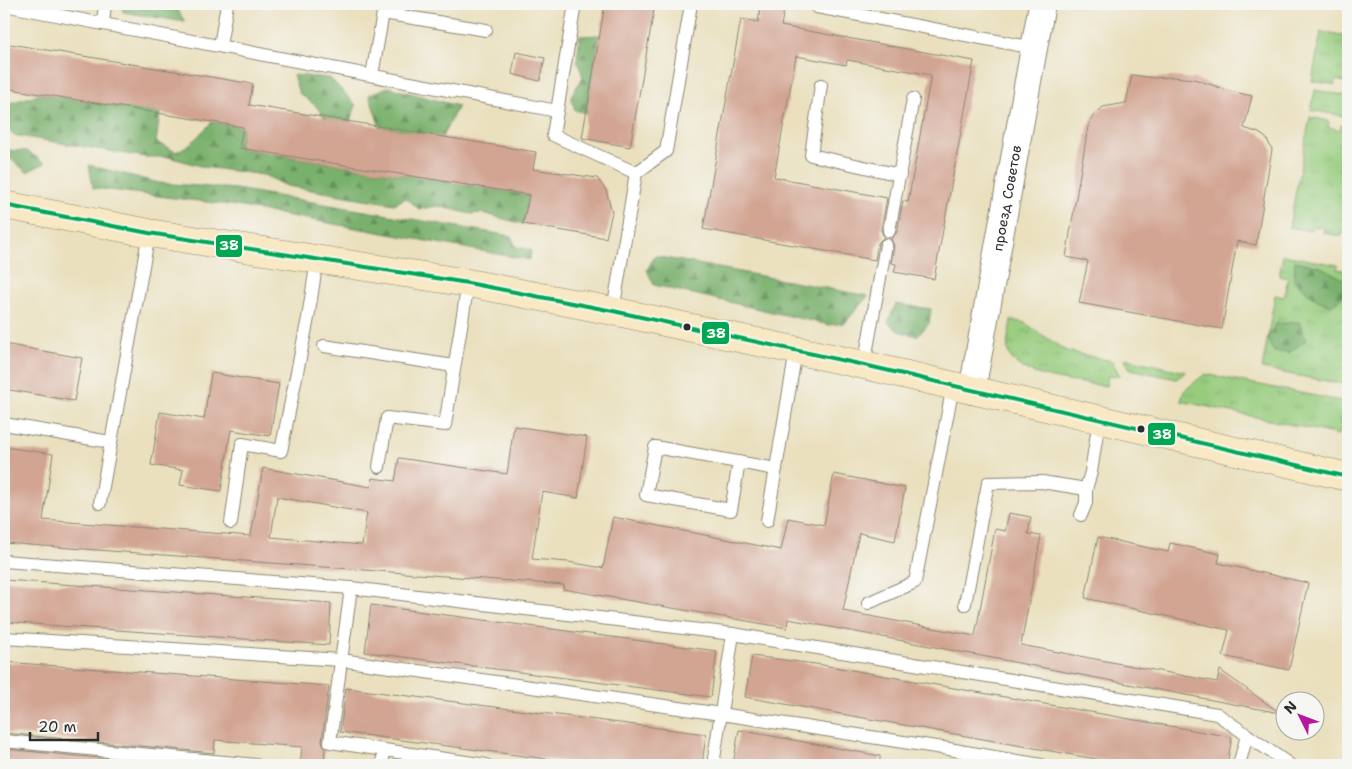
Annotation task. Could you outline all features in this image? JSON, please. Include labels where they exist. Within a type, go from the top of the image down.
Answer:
[{"type":"main road","points":[[4,205],[149,233],[468,283],[613,311],[864,365],[1348,477]]},
{"type":"street","name":"проезд Советов","points":[[963,388],[1042,4]]},
{"type":"lane","points":[[103,24],[105,4]]},
{"type":"lane","points":[[220,46],[227,4]]},
{"type":"lane","points":[[575,4],[553,135],[636,173]]},
{"type":"lane","points":[[613,311],[636,173],[666,151],[691,4]]},
{"type":"lane","points":[[818,4],[817,7],[1034,48]]},
{"type":"lane","points":[[4,5],[557,111]]},
{"type":"lane","points":[[372,75],[383,12],[486,30]]},
{"type":"lane","points":[[821,85],[811,155],[900,175]]},
{"type":"lane","points":[[889,230],[913,99]]},
{"type":"lane","points":[[100,503],[149,233]]},
{"type":"lane","points":[[864,365],[886,245]]},
{"type":"lane","points":[[231,522],[242,444],[281,451],[308,318],[317,260]]},
{"type":"lane","points":[[379,467],[387,418],[445,425],[468,283]]},
{"type":"lane","points":[[324,346],[454,366]]},
{"type":"lane","points":[[767,521],[796,351]]},
{"type":"lane","points":[[868,603],[914,582],[963,388]]},
{"type":"lane","points":[[1081,515],[1086,503],[1086,489],[1099,420]]},
{"type":"lane","points":[[4,424],[110,442]]},
{"type":"lane","points":[[739,462],[731,510],[646,495],[654,447],[739,462],[776,469]]},
{"type":"lane","points":[[966,604],[988,483],[1042,482],[1086,489]]},
{"type":"lane","points":[[4,561],[351,588],[733,634],[1217,714],[1290,765]]},
{"type":"lane","points":[[351,588],[330,742],[486,765]]},
{"type":"lane","points":[[713,765],[733,634]]},
{"type":"lane","points":[[4,638],[341,660],[721,714],[1040,765]]},
{"type":"lane","points":[[1240,765],[1247,735]]},
{"type":"lane","points":[[4,742],[256,765]]},
{"type":"lane","points":[[382,765],[384,751]]},
{"type":"green space","points":[[122,4],[174,4],[185,22],[123,12]]},
{"type":"green space","points":[[1321,32],[1348,37],[1348,83],[1336,80],[1335,85],[1312,81]]},
{"type":"green space","points":[[600,35],[586,113],[575,110],[571,96],[583,77],[577,60],[580,36]]},
{"type":"green space","points":[[293,75],[330,78],[356,105],[350,122],[325,118],[316,106],[299,93]]},
{"type":"green space","points":[[388,87],[458,106],[442,137],[380,127],[369,95]]},
{"type":"green space","points":[[1315,90],[1348,96],[1348,117],[1311,110]]},
{"type":"green space","points":[[41,94],[160,113],[156,142],[176,152],[190,144],[212,122],[243,127],[239,148],[529,195],[523,224],[482,213],[471,214],[438,206],[419,209],[406,198],[394,204],[287,186],[264,175],[204,167],[169,157],[145,157],[13,135],[4,126],[4,110],[10,103]]},
{"type":"green space","points":[[1310,117],[1329,121],[1328,127],[1340,130],[1341,125],[1348,126],[1348,231],[1344,230],[1342,236],[1323,233],[1324,228],[1312,226],[1310,231],[1289,227]]},
{"type":"green space","points":[[4,150],[27,151],[45,163],[27,172],[10,158],[4,160]]},
{"type":"green space","points":[[89,165],[159,183],[236,189],[511,236],[516,247],[531,250],[530,260],[231,205],[93,188]]},
{"type":"green space","points":[[1283,255],[1338,265],[1337,269],[1348,271],[1348,385],[1262,369],[1275,295],[1284,297],[1288,278],[1279,276]]},
{"type":"green space","points":[[655,256],[868,296],[845,323],[829,325],[654,285],[647,270]]},
{"type":"green space","points":[[1295,261],[1321,267],[1347,281],[1347,293],[1330,306],[1314,298],[1294,280]]},
{"type":"green space","points":[[896,304],[931,309],[929,324],[917,336],[898,331],[888,322]]},
{"type":"green space","points":[[1011,320],[1025,323],[1066,351],[1112,361],[1120,376],[1108,376],[1106,386],[1050,378],[1023,368],[1013,360],[1008,351]]},
{"type":"green space","points":[[1299,322],[1306,340],[1289,353],[1274,352],[1267,339],[1276,324]]},
{"type":"green space","points":[[1124,358],[1186,372],[1176,379],[1130,369]]},
{"type":"green space","points":[[1205,374],[1346,402],[1339,435],[1181,401],[1184,391]]},
{"type":"building","points":[[605,4],[655,4],[630,147],[582,138]]},
{"type":"building","points":[[761,4],[785,4],[781,26],[974,61],[934,279],[894,272],[896,264],[891,263],[894,246],[891,239],[897,232],[903,201],[908,202],[931,75],[847,60],[846,65],[796,56],[774,177],[887,198],[881,230],[884,237],[878,243],[875,260],[703,229],[741,19],[758,22]]},
{"type":"building","points":[[4,43],[253,84],[249,105],[536,152],[533,169],[597,178],[606,190],[612,212],[606,238],[523,224],[529,195],[239,148],[243,127],[4,88]]},
{"type":"building","points":[[516,52],[545,58],[540,81],[512,74]]},
{"type":"building","points":[[1132,75],[1155,78],[1194,79],[1252,96],[1244,128],[1259,133],[1266,138],[1272,149],[1256,245],[1237,241],[1222,329],[1079,303],[1088,261],[1066,257],[1088,127],[1093,116],[1103,107],[1126,103]]},
{"type":"building","points":[[4,344],[82,358],[74,401],[4,389]]},
{"type":"building","points":[[211,373],[279,384],[270,436],[231,430],[221,491],[180,485],[183,470],[151,465],[160,412],[204,419]]},
{"type":"building","points":[[514,426],[587,437],[578,498],[542,492],[532,559],[568,562],[603,568],[613,517],[781,550],[788,518],[824,525],[834,474],[905,488],[895,541],[859,533],[843,611],[975,636],[995,529],[1005,531],[1009,513],[1031,517],[1028,534],[1041,536],[1021,645],[1217,682],[1220,670],[1274,709],[1274,712],[788,619],[787,628],[563,589],[564,585],[4,543],[4,447],[53,454],[43,520],[251,536],[263,468],[371,487],[372,478],[395,481],[399,458],[507,474]],"holes":[[[277,497],[367,513],[362,545],[271,537]]]},
{"type":"building","points":[[1098,537],[1168,552],[1170,543],[1220,554],[1218,563],[1308,583],[1289,670],[1223,656],[1229,630],[1085,598]]},
{"type":"building","points":[[4,580],[331,603],[329,645],[4,622]]},
{"type":"building","points":[[371,605],[717,651],[711,697],[365,652]]},
{"type":"building","points":[[752,656],[823,665],[1232,737],[1227,765],[1130,765],[745,697]]},
{"type":"building","points":[[4,662],[329,686],[322,741],[325,748],[324,765],[300,765],[302,747],[215,740],[214,753],[4,733]]},
{"type":"building","points":[[346,688],[706,734],[702,765],[593,765],[340,732]]},
{"type":"building","points":[[739,730],[880,756],[880,765],[733,765]]},
{"type":"building","points":[[4,749],[173,765],[4,765]]},
{"type":"transit line","name":"38","points":[[4,205],[149,233],[468,283],[613,311],[864,365],[1348,477]]}]
